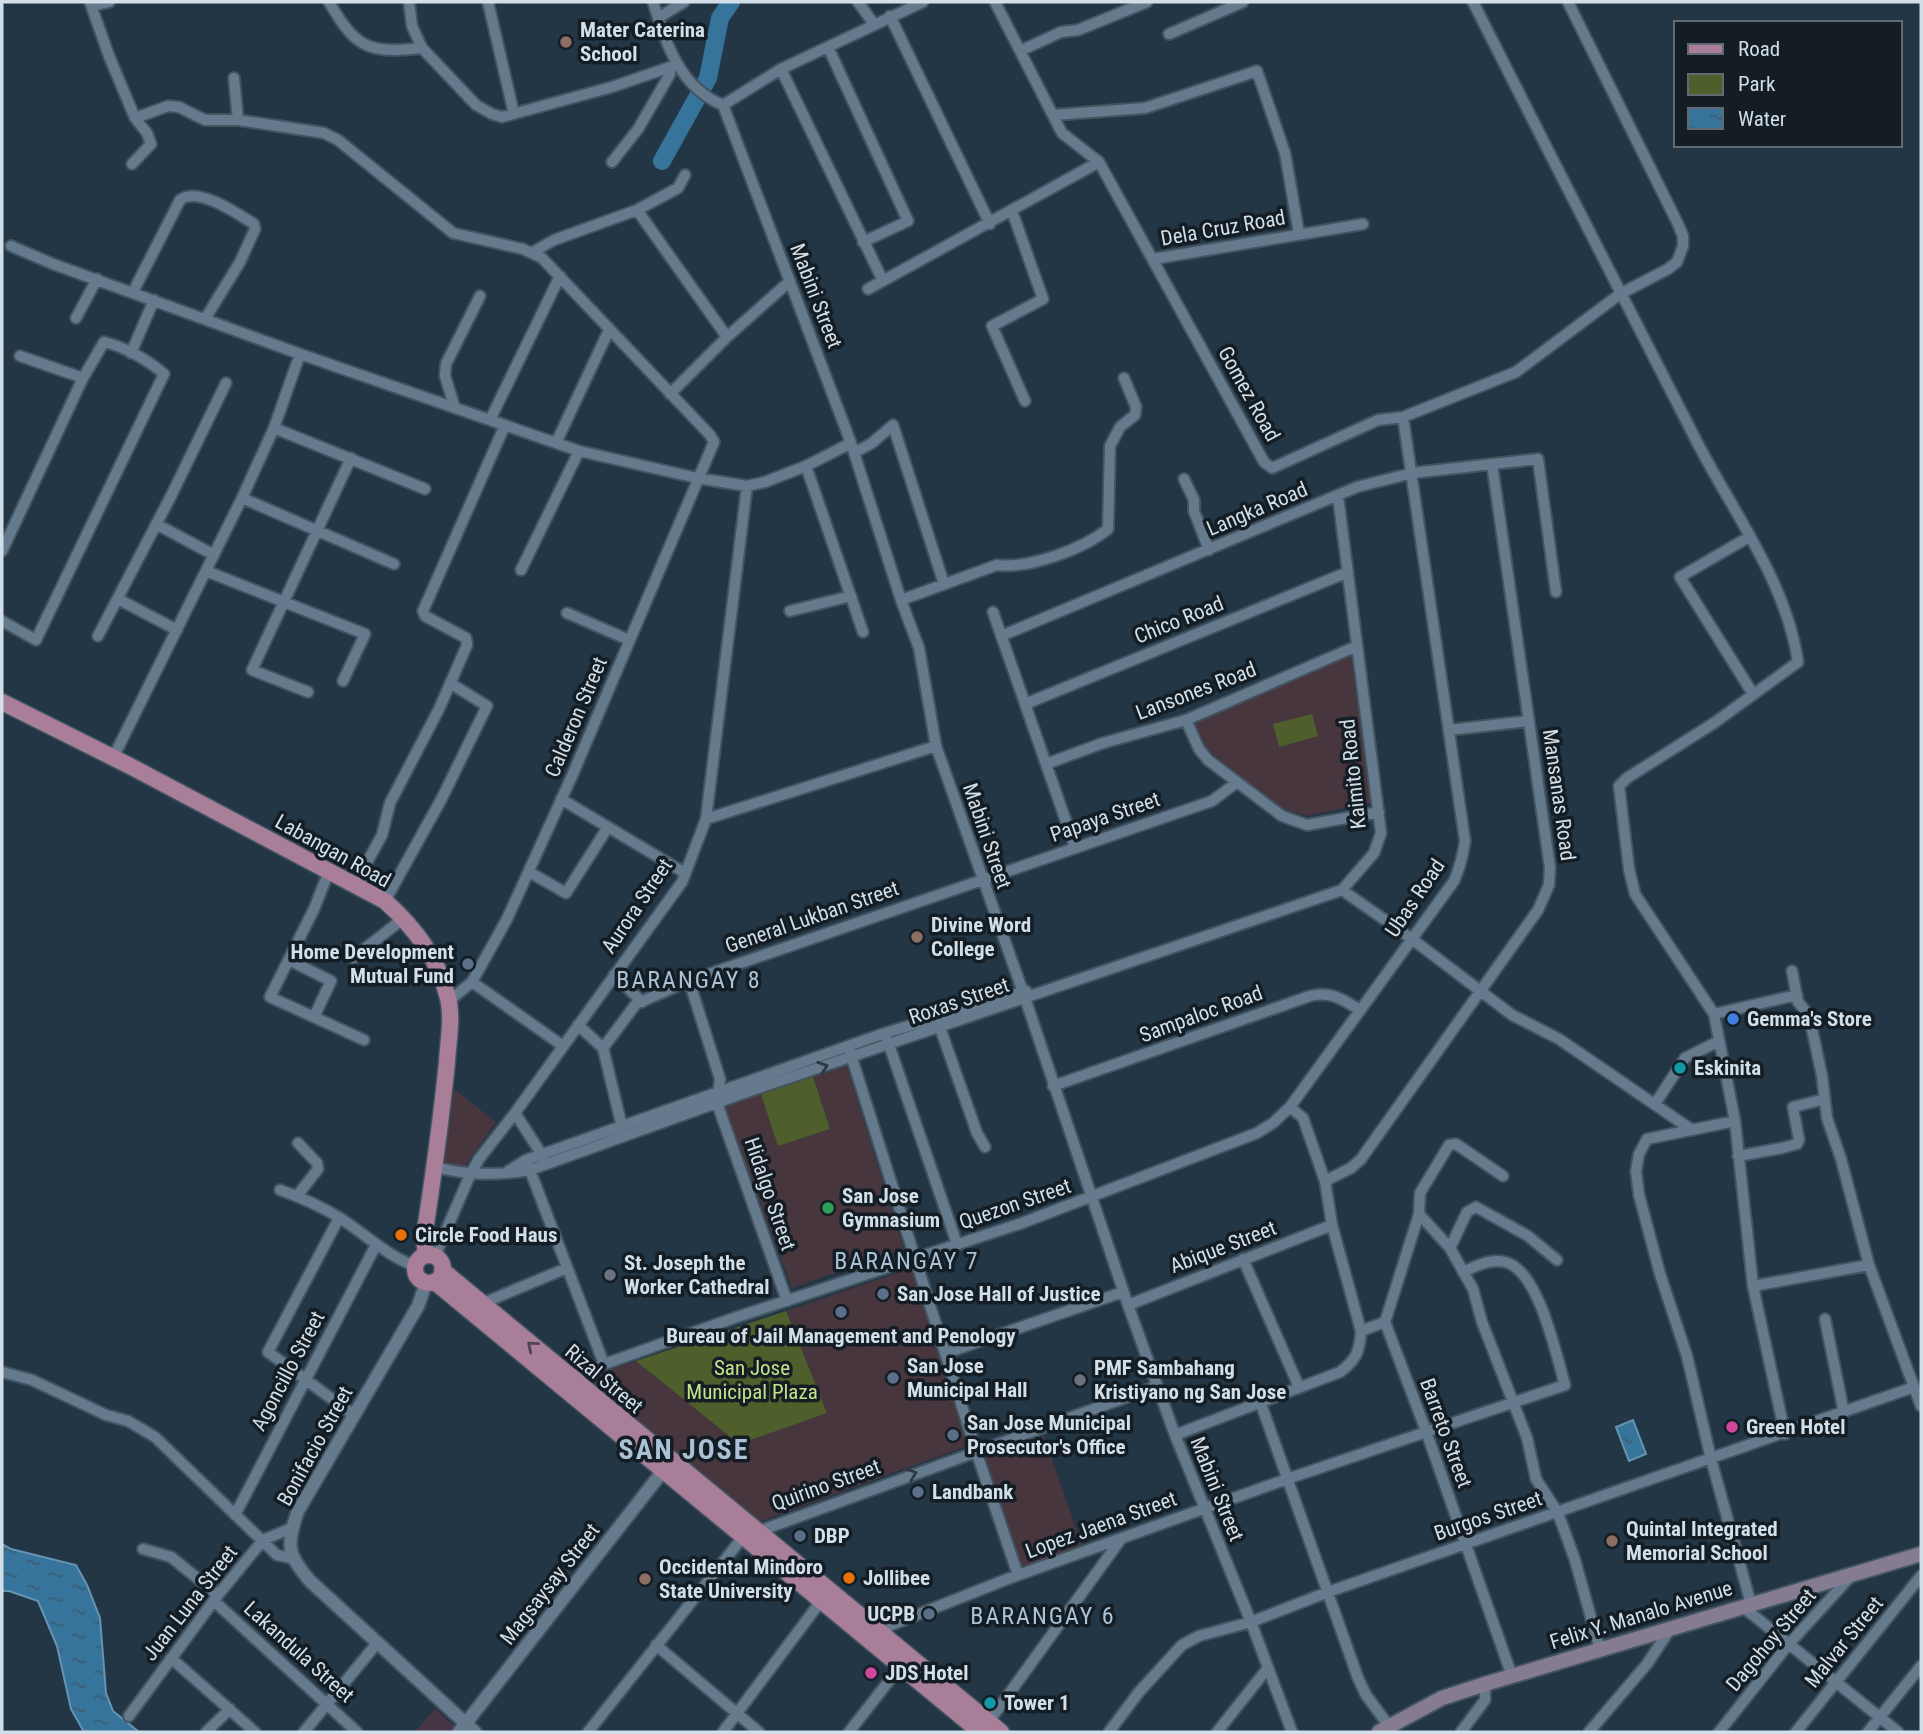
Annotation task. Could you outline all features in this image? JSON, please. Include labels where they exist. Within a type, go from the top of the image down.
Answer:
[{"type":"main road","name":"Labangan Road","points":[[2,702],[385,901],[404,918],[432,957],[449,1001],[444,1094],[424,1237],[430,1269]]},
{"type":"main road","name":"Rizal Street","points":[[430,1269],[481,1304],[562,1380]]},
{"type":"main road","name":"Rizal Street","points":[[430,1269],[987,1730]]},
{"type":"main road","name":"Felix Y. Manalo Avenue","points":[[1384,1729],[1442,1698],[1921,1554]]},
{"type":"street","points":[[110,2],[91,4],[109,57],[135,118],[147,133],[151,144],[132,164]]},
{"type":"street","points":[[329,2],[345,29],[361,44],[394,51],[422,48]]},
{"type":"street","points":[[409,2],[412,26],[422,48],[476,105],[502,117],[612,88],[673,66]]},
{"type":"street","points":[[488,2],[514,114]]},
{"type":"street","points":[[653,2],[673,66],[710,100],[723,105],[781,69],[923,2]]},
{"type":"street","points":[[658,18],[684,2]]},
{"type":"street","points":[[858,2],[874,24]]},
{"type":"street","name":"Gomez Road","points":[[995,2],[1062,133],[1099,162],[1269,467],[1276,467],[1378,420],[1403,417],[1516,372],[1620,294],[1668,270],[1677,262],[1683,246],[1683,236],[1568,2]]},
{"type":"street","points":[[1020,51],[1061,32],[1079,30],[1147,2]]},
{"type":"street","points":[[1169,34],[1243,2]]},
{"type":"street","points":[[1473,2],[1620,294],[1778,589],[1789,618],[1798,662],[1714,723],[1627,778],[1619,786],[1629,869],[1635,894],[1714,1014],[1735,1121],[1753,1286],[1785,1434]]},
{"type":"street","points":[[890,16],[990,224]]},
{"type":"street","points":[[828,47],[908,221],[863,242]]},
{"type":"street","points":[[612,162],[638,130],[673,66]]},
{"type":"street","points":[[781,69],[883,281]]},
{"type":"street","name":"Dela Cruz Road","points":[[1054,115],[1145,108],[1257,71],[1284,153],[1299,234]]},
{"type":"street","points":[[234,78],[238,120]]},
{"type":"street","name":"Mabini Street","points":[[723,105],[853,448],[919,648],[936,746],[1090,1197],[1175,1436],[1251,1622],[1292,1732]]},
{"type":"street","points":[[135,118],[168,106],[179,107],[205,120],[238,120],[324,133],[338,140],[453,233],[533,252],[670,394],[727,337],[790,281]]},
{"type":"street","points":[[868,289],[1099,162]]},
{"type":"street","points":[[533,252],[554,240],[637,210],[678,188],[685,176]]},
{"type":"street","points":[[133,292],[185,195],[224,205],[254,224],[255,229],[240,262],[205,319]]},
{"type":"street","points":[[637,210],[727,337]]},
{"type":"street","points":[[1012,211],[1043,299],[992,326],[1025,401]]},
{"type":"street","name":"Dela Cruz Road","points":[[1153,259],[1363,224]]},
{"type":"street","points":[[11,246],[300,354],[579,451],[697,478],[747,486],[765,482],[872,443],[894,425],[944,584]]},
{"type":"street","points":[[490,420],[559,276]]},
{"type":"street","points":[[76,318],[97,279]]},
{"type":"street","points":[[454,408],[445,376],[446,364],[480,296]]},
{"type":"street","points":[[131,353],[154,300]]},
{"type":"street","points":[[556,443],[609,330]]},
{"type":"street","points":[[2,551],[83,378],[104,342],[155,366],[164,374],[36,640],[2,621]]},
{"type":"street","points":[[113,758],[242,498],[274,428],[300,354]]},
{"type":"street","points":[[20,356],[83,378]]},
{"type":"street","points":[[901,600],[997,565],[1021,565],[1067,551],[1097,538],[1108,529],[1110,446],[1120,428],[1135,415],[1136,407],[1124,378]]},
{"type":"street","points":[[98,636],[226,383]]},
{"type":"street","name":"Calderon Street","points":[[449,1001],[472,982],[507,919],[713,442],[710,435],[670,394]]},
{"type":"street","name":"Ubas Road","points":[[1090,1197],[1257,1133],[1290,1108],[1454,881],[1462,865],[1465,841],[1403,417]]},
{"type":"street","points":[[354,886],[382,835],[390,803],[467,645],[466,638],[425,615],[423,611],[505,425]]},
{"type":"street","points":[[274,428],[425,489]]},
{"type":"street","points":[[521,570],[579,451]]},
{"type":"street","points":[[308,692],[252,670],[351,458]]},
{"type":"street","name":"Langka Road","points":[[1001,636],[1357,487],[1412,473],[1538,459],[1556,592]]},
{"type":"street","name":"Mansanas Road","points":[[1325,1181],[1335,1178],[1361,1159],[1538,910],[1549,885],[1550,868],[1492,464]]},
{"type":"street","points":[[806,466],[863,632]]},
{"type":"street","points":[[1184,478],[1194,500],[1194,511],[1209,550]]},
{"type":"street","name":"Aurora Street","points":[[430,1269],[470,1175],[682,882],[706,819],[747,486]]},
{"type":"street","name":"Kaimito Road","points":[[1338,496],[1381,833],[1378,847],[1342,890]]},
{"type":"street","points":[[242,498],[394,564]]},
{"type":"street","points":[[156,524],[214,555]]},
{"type":"street","points":[[1749,537],[1681,577],[1753,694]]},
{"type":"street","points":[[206,571],[365,634],[343,681]]},
{"type":"street","name":"Chico Road","points":[[1025,704],[1348,572]]},
{"type":"street","points":[[790,611],[851,596]]},
{"type":"street","points":[[118,599],[177,630]]},
{"type":"street","points":[[993,612],[1075,847]]},
{"type":"street","points":[[567,613],[629,640]]},
{"type":"street","name":"Lansones Road","points":[[1046,764],[1103,743],[1186,720],[1357,646]]},
{"type":"street","points":[[385,901],[442,798],[487,706],[450,683]]},
{"type":"street","points":[[1186,720],[1199,749],[1208,760],[1282,816],[1307,825],[1379,812]]},
{"type":"street","points":[[1449,730],[1529,721]]},
{"type":"street","points":[[706,819],[936,746]]},
{"type":"street","name":"Papaya Street","points":[[981,879],[1212,802],[1236,783]]},
{"type":"street","points":[[561,799],[685,873]]},
{"type":"street","points":[[529,872],[566,893],[608,827]]},
{"type":"street","points":[[329,871],[270,997],[364,1040]]},
{"type":"street","name":"General Lukban Street","points":[[642,1002],[692,982],[698,976],[981,879]]},
{"type":"street","points":[[1342,890],[1412,939],[1511,1015],[1559,1039],[1692,1130]]},
{"type":"street","name":"Roxas Street","points":[[850,1052],[885,1033],[938,1022],[1147,958],[1342,890]]},
{"type":"street","points":[[353,958],[404,918]]},
{"type":"street","points":[[289,960],[331,981],[314,1017]]},
{"type":"street","points":[[1792,971],[1798,1002],[1809,1015],[1828,1118],[1869,1265],[1921,1406]]},
{"type":"street","points":[[603,1048],[632,1008],[642,1002],[614,975]]},
{"type":"street","points":[[472,982],[563,1046]]},
{"type":"street","points":[[692,982],[692,990],[720,1079],[718,1098]]},
{"type":"street","name":"Sampaloc Road","points":[[1053,1086],[1322,993],[1337,996],[1360,1010]]},
{"type":"street","points":[[1714,1014],[1797,995]]},
{"type":"street","points":[[938,1022],[977,1133],[985,1147]]},
{"type":"street","name":"Roxas Street","points":[[434,1167],[470,1175],[503,1175],[850,1052],[889,1044],[938,1022]]},
{"type":"street","points":[[578,1025],[603,1048],[623,1131]]},
{"type":"street","points":[[885,1033],[957,1244]]},
{"type":"street","points":[[1655,1104],[1685,1058],[1719,1041]]},
{"type":"street","points":[[850,1052],[1018,1575]]},
{"type":"street","name":"Hidalgo Street","points":[[718,1098],[787,1301]]},
{"type":"street","points":[[1738,1156],[1797,1144],[1793,1107],[1825,1099]]},
{"type":"street","points":[[1175,1436],[1340,1372],[1357,1356],[1361,1331],[1332,1225],[1325,1181],[1303,1118],[1290,1108]]},
{"type":"street","points":[[515,1113],[544,1159]]},
{"type":"street","points":[[1735,1121],[1647,1139],[1642,1146],[1636,1171],[1642,1208],[1660,1274],[1688,1356],[1747,1606],[1788,1645],[1898,1732]]},
{"type":"street","points":[[296,1196],[318,1169],[317,1163],[298,1143]]},
{"type":"street","points":[[1361,1331],[1385,1322],[1419,1214],[1420,1193],[1449,1145],[1456,1144],[1503,1176]]},
{"type":"street","points":[[528,1165],[604,1364]]},
{"type":"street","points":[[280,1190],[339,1218],[404,1263],[430,1269]]},
{"type":"street","name":"Quezon Street","points":[[562,1380],[1090,1197]]},
{"type":"street","points":[[1450,1248],[1468,1212],[1476,1207],[1528,1236],[1557,1260]]},
{"type":"street","points":[[1419,1214],[1450,1248],[1474,1289],[1482,1322],[1527,1438],[1536,1479],[1558,1513],[1575,1560],[1600,1650]]},
{"type":"street","points":[[339,1218],[268,1352],[354,1415]]},
{"type":"street","name":"Abique Street","points":[[1128,1305],[1332,1225]]},
{"type":"street","name":"Agoncillo Street","points":[[235,1515],[376,1244]]},
{"type":"street","points":[[1243,1259],[1299,1388]]},
{"type":"street","name":"Lopez Jaena Street","points":[[870,1634],[1018,1575],[1204,1508],[1565,1385],[1542,1306],[1517,1268],[1505,1262],[1491,1261],[1464,1272]]},
{"type":"street","points":[[1753,1286],[1869,1265]]},
{"type":"street","points":[[481,1304],[567,1268]]},
{"type":"street","name":"Bonifacio Street","points":[[292,1558],[290,1543],[298,1511],[418,1306],[430,1269]]},
{"type":"street","points":[[946,1353],[1124,1292]]},
{"type":"street","points":[[1825,1319],[1844,1413]]},
{"type":"street","name":"Barreto Street","points":[[1385,1322],[1512,1676]]},
{"type":"street","points":[[2,1372],[32,1380],[106,1415],[128,1421],[155,1437],[277,1555],[292,1558],[310,1581],[378,1642],[466,1730]]},
{"type":"street","name":"Quirino Street","points":[[749,1534],[1157,1385]]},
{"type":"street","name":"Burgos Street","points":[[1109,1732],[1139,1692],[1182,1645],[1199,1636],[1251,1622],[1328,1592],[1914,1387]]},
{"type":"street","points":[[1261,1404],[1362,1686],[1384,1729]]},
{"type":"street","name":"Magsaysay Street","points":[[466,1730],[669,1468]]},
{"type":"street","name":"Juan Luna Street","points":[[129,1716],[216,1598],[263,1540],[292,1528]]},
{"type":"street","points":[[588,1732],[656,1645],[749,1534]]},
{"type":"street","points":[[987,1730],[1122,1539]]},
{"type":"street","name":"Lakandula Street","points":[[143,1549],[171,1557],[357,1732]]},
{"type":"street","name":"Dagohoy Street","points":[[1719,1732],[1788,1645],[1853,1574]]},
{"type":"street","name":"Malvar Street","points":[[1796,1732],[1921,1576]]},
{"type":"street","points":[[723,1732],[825,1597]]},
{"type":"street","points":[[1589,1732],[1647,1664],[1671,1629]]},
{"type":"street","points":[[304,1732],[378,1642]]},
{"type":"street","points":[[656,1645],[759,1732]]},
{"type":"street","points":[[171,1658],[255,1732]]},
{"type":"street","points":[[849,1732],[904,1661]]},
{"type":"street","points":[[1868,1732],[1921,1666]]},
{"type":"street","points":[[1217,1732],[1267,1669]]},
{"type":"street","points":[[1464,1731],[1485,1700],[1485,1684]]},
{"type":"street","points":[[206,1732],[230,1709]]},
{"type":"shaded area","points":[[1351,656],[1371,803],[1306,816],[1283,809],[1239,778],[1205,746],[1194,723]]},
{"type":"shaded area","points":[[845,1061],[904,1249],[792,1288],[725,1107]]},
{"type":"shaded area","points":[[454,1089],[496,1122],[465,1166],[444,1163]]},
{"type":"shaded area","points":[[912,1268],[967,1446],[756,1523],[588,1377],[636,1361],[740,1444],[826,1413],[786,1311]]},
{"type":"shaded area","points":[[1044,1436],[1082,1546],[1022,1567],[985,1456]]},
{"type":"shaded area","points":[[435,1709],[454,1726],[449,1732],[415,1732]]},
{"type":"green space","points":[[1312,714],[1318,736],[1279,747],[1273,724]]},
{"type":"green space","points":[[813,1077],[830,1129],[778,1146],[761,1094]]},
{"type":"green space","name":"San Jose Municipal Plaza","points":[[786,1311],[827,1413],[739,1444],[636,1361]]},
{"type":"water","points":[[1633,1420],[1646,1454],[1629,1461],[1616,1427]]},
{"type":"water","points":[[2,1544],[11,1549],[76,1565],[100,1618],[106,1693],[113,1711],[139,1732],[84,1732],[71,1709],[57,1646],[38,1601],[2,1591]]},
{"type":"waterway","points":[[662,161],[708,78],[720,18],[731,2]]},
{"type":"place","name":"Mater Caterina School","points":[[566,42]]},
{"type":"place","name":"Divine Word College","points":[[917,937]]},
{"type":"place","name":"Home Development Mutual Fund","points":[[468,964]]},
{"type":"place","name":"Gemma's Store","points":[[1733,1019]]},
{"type":"place","name":"Eskinita","points":[[1680,1068]]},
{"type":"place","name":"San Jose Gymnasium","points":[[828,1208]]},
{"type":"place","name":"Circle Food Haus","points":[[401,1235]]},
{"type":"place","name":"St. Joseph the Worker Cathedral","points":[[610,1275]]},
{"type":"place","name":"San Jose Hall of Justice","points":[[883,1294]]},
{"type":"place","name":"Bureau of Jail Management and Penology","points":[[841,1312]]},
{"type":"place","name":"San Jose Municipal Hall","points":[[893,1378]]},
{"type":"place","name":"PMF Sambahang Kristiyano ng San Jose","points":[[1080,1380]]},
{"type":"place","name":"Green Hotel","points":[[1732,1427]]},
{"type":"place","name":"San Jose Municipal Prosecutor's Office","points":[[953,1435]]},
{"type":"place","name":"Landbank","points":[[918,1492]]},
{"type":"place","name":"DBP","points":[[800,1536]]},
{"type":"place","name":"Quintal Integrated Memorial School","points":[[1612,1541]]},
{"type":"place","name":"Jollibee","points":[[849,1578]]},
{"type":"place","name":"Occidental Mindoro State University","points":[[645,1579]]},
{"type":"place","name":"UCPB","points":[[929,1614]]},
{"type":"place","name":"JDS Hotel","points":[[871,1673]]},
{"type":"place","name":"Tower 1","points":[[990,1703]]},
{"type":"district","name":"BARANGAY 8","points":[[689,980]]},
{"type":"district","name":"BARANGAY 7","points":[[907,1261]]},
{"type":"district","name":"SAN JOSE","points":[[684,1449]]},
{"type":"district","name":"BARANGAY 6","points":[[1043,1616]]}]
